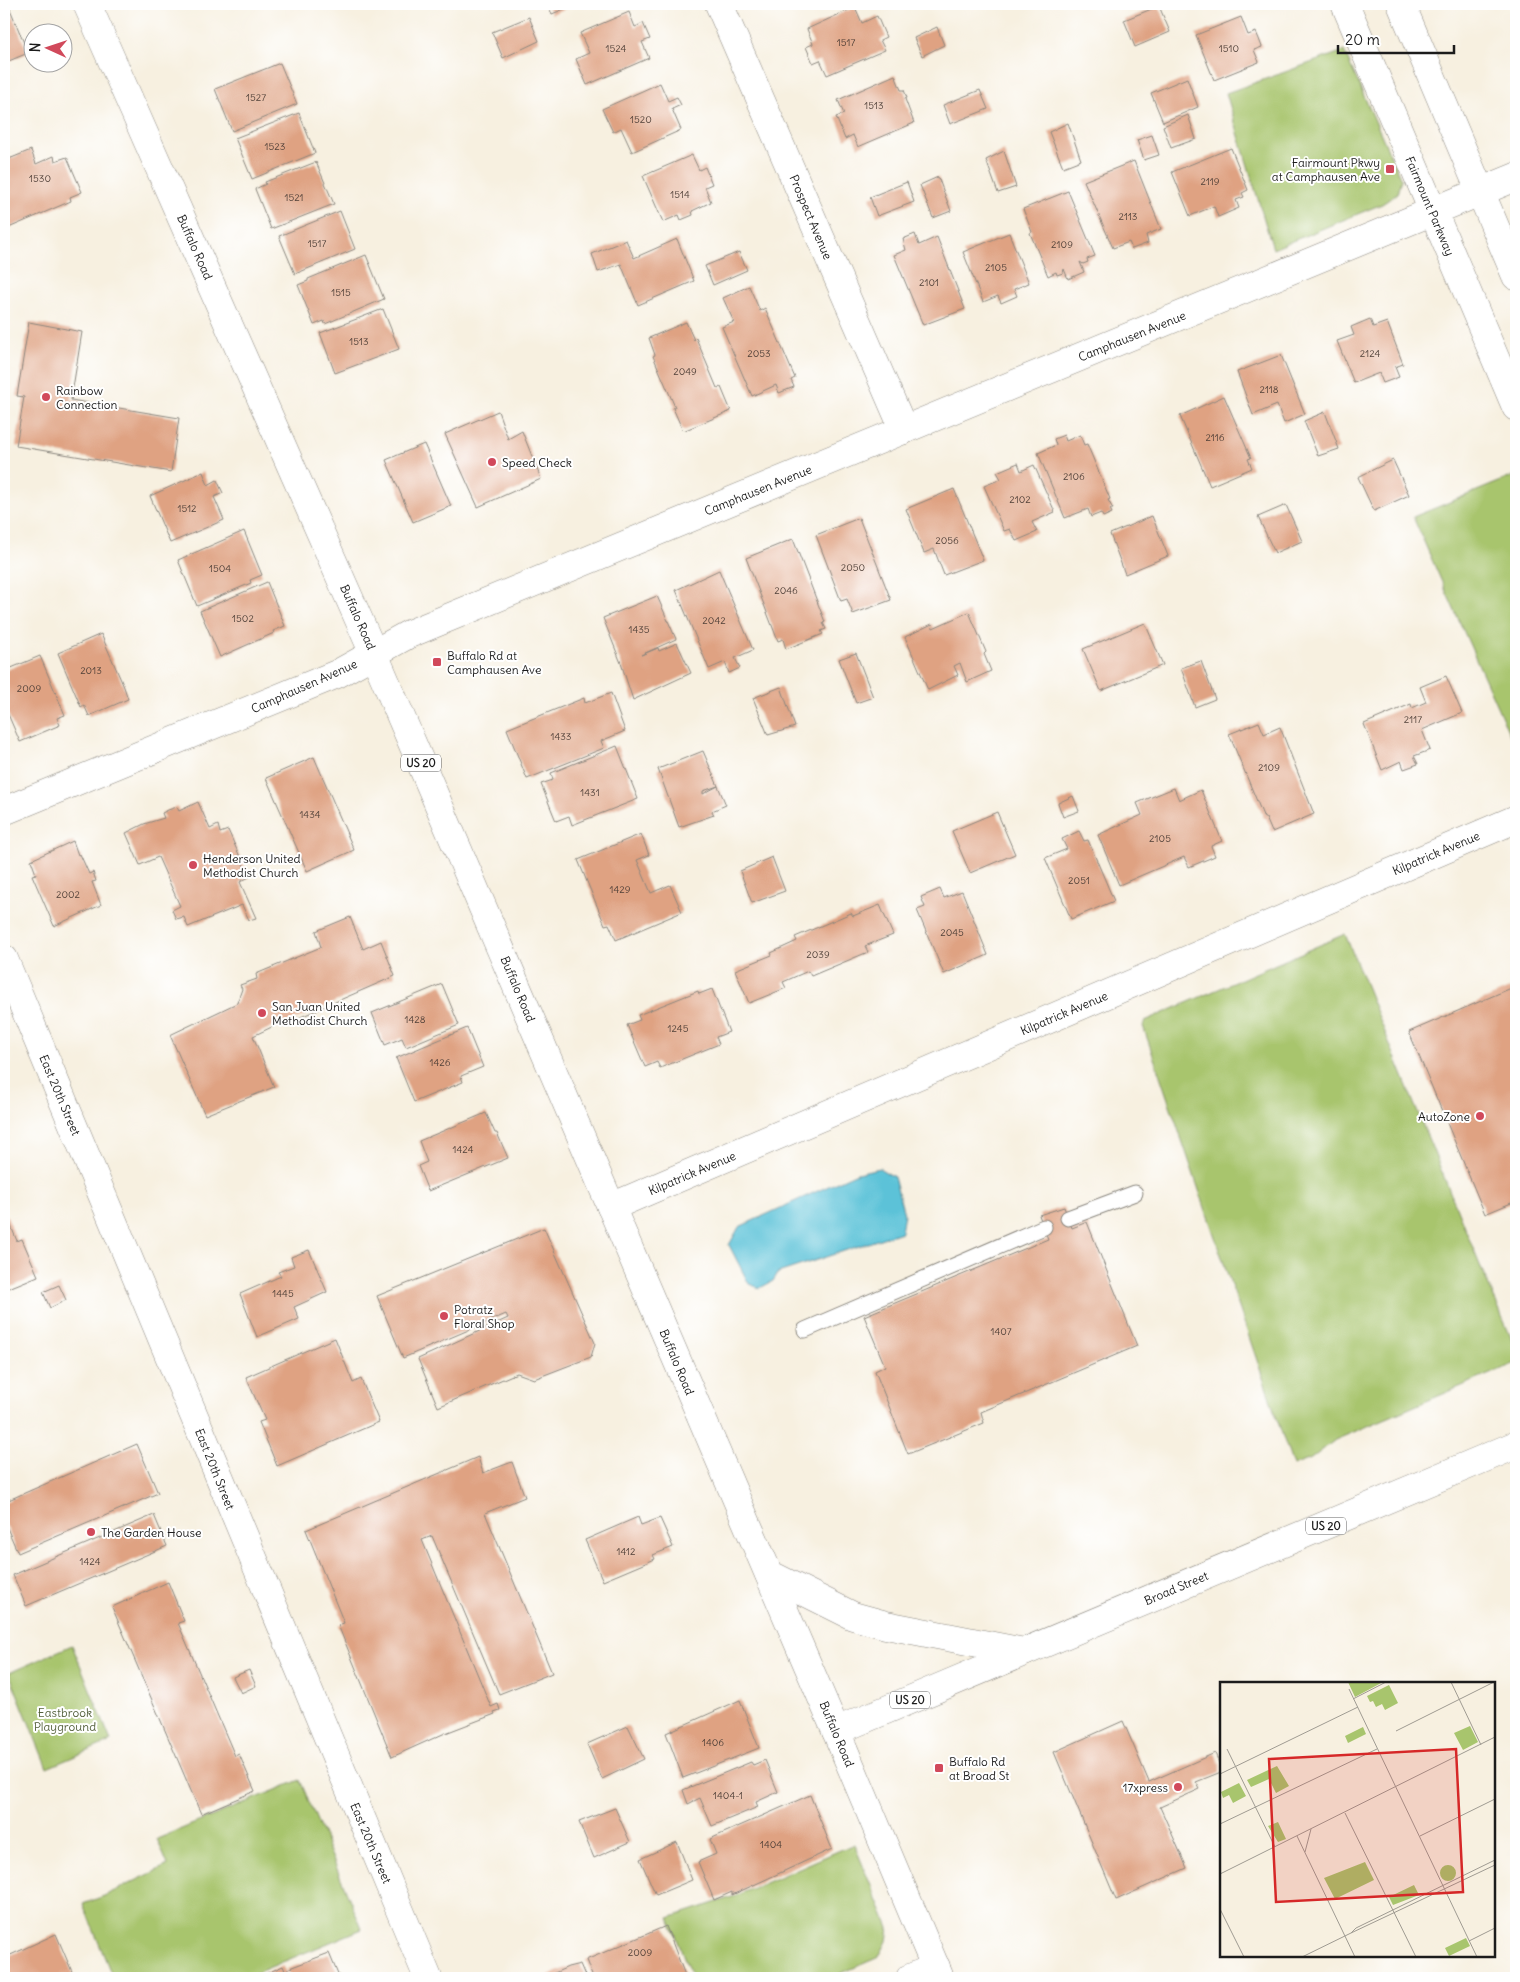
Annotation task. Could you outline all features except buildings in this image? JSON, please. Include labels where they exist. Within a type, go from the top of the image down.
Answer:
[{"type":"street","name":"Buffalo Road","points":[[88,4],[374,654],[938,1973]]},
{"type":"street","name":"Prospect Avenue","points":[[718,4],[904,430]]},
{"type":"street","name":"Fairmount Parkway","points":[[1345,4],[1516,408]]},
{"type":"street","points":[[1400,4],[1516,276]]},
{"type":"street","name":"Camphausen Avenue","points":[[4,811],[337,674],[409,634],[1516,177]]},
{"type":"street","name":"Kilpatrick Avenue","points":[[611,1208],[1516,819]]},
{"type":"street","name":"East 20th Street","points":[[4,959],[428,1978]]},
{"type":"street","name":"Broad Street","points":[[836,1731],[1516,1445]]},
{"type":"street","points":[[769,1574],[853,1616],[886,1626],[1024,1652]]},
{"type":"street","points":[[910,1978],[938,1973]]},
{"type":"lane","points":[[1068,1218],[1135,1193]]},
{"type":"lane","points":[[805,1330],[1044,1227]]},
{"type":"green space","points":[[1344,51],[1401,179],[1397,194],[1382,204],[1273,249],[1226,93]]},
{"type":"green space","points":[[1516,475],[1516,749],[1413,517]]},
{"type":"green space","points":[[1345,934],[1516,1349],[1516,1363],[1335,1440],[1311,1459],[1293,1466],[1143,1026],[1145,1021]]},
{"type":"green space","name":"Eastbrook Playground","points":[[72,1645],[111,1741],[47,1768],[9,1673]]},
{"type":"green space","points":[[300,1780],[362,1929],[244,1978],[113,1978],[83,1904],[168,1865],[157,1839]]},
{"type":"green space","points":[[854,1844],[889,1928],[887,1941],[879,1957],[830,1978],[692,1978],[669,1918],[735,1896]]},
{"type":"water","points":[[879,1168],[894,1177],[904,1214],[901,1232],[778,1273],[773,1281],[760,1288],[749,1284],[729,1245],[739,1227],[857,1173]]},
{"type":"place","name":"Fairmount Pkwy at Camphausen Ave","points":[[1390,169]]},
{"type":"place","name":"Rainbow Connection","points":[[46,397]]},
{"type":"place","name":"Speed Check","points":[[492,462]]},
{"type":"place","name":"Buffalo Rd at Camphausen Ave","points":[[437,662]]},
{"type":"place","name":"Henderson United Methodist Church","points":[[193,865]]},
{"type":"place","name":"San Juan United Methodist Church","points":[[262,1013]]},
{"type":"place","name":"AutoZone","points":[[1480,1116]]},
{"type":"place","name":"Potratz Floral Shop","points":[[444,1316]]},
{"type":"place","name":"The Garden House","points":[[91,1532]]},
{"type":"place","name":"Buffalo Rd at Broad St","points":[[939,1768]]},
{"type":"place","name":"17xpress","points":[[1178,1787]]}]
